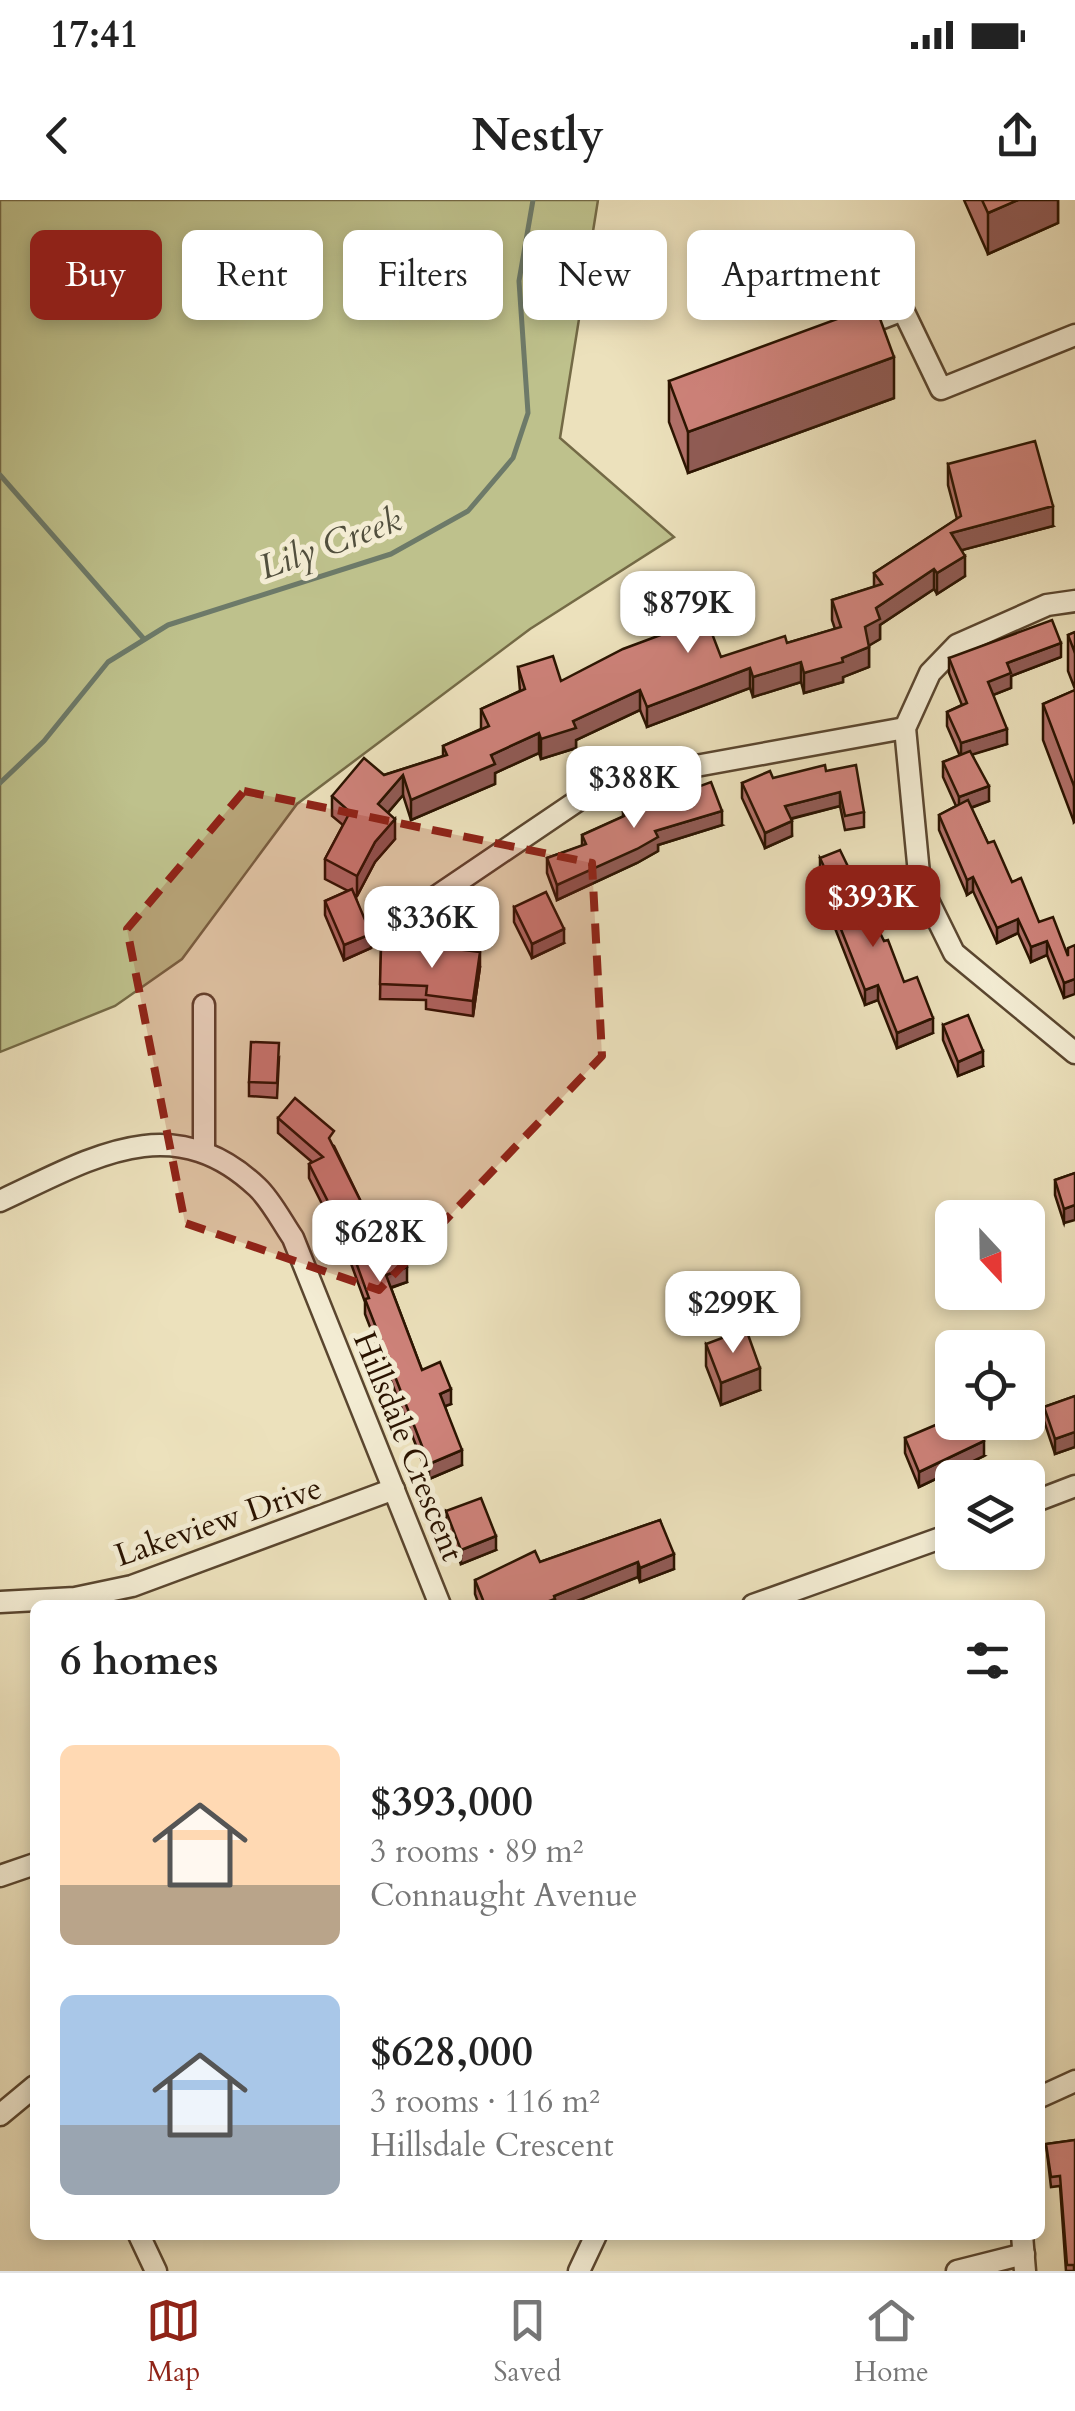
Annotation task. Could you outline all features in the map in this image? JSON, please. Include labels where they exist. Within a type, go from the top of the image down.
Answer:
[{"type":"street","points":[[842,333],[903,310],[941,389],[1075,335]]},
{"type":"street","points":[[1075,601],[1047,605],[957,645],[930,673],[905,728],[920,884],[954,953],[1075,1053]]},
{"type":"street","points":[[434,898],[589,793],[619,780],[905,728]]},
{"type":"street","points":[[204,1005],[204,1152]]},
{"type":"street","name":"Hillsdale Crescent","points":[[0,1201],[125,1146],[170,1142],[204,1152],[258,1187],[293,1238],[438,1600]]},
{"type":"street","points":[[1045,1497],[1075,1486]]},
{"type":"street","name":"Lakeview Drive","points":[[38,1600],[75,1598],[132,1586],[394,1489]]},
{"type":"street","points":[[767,1600],[935,1540]]},
{"type":"street","name":"Lakeview Drive","points":[[0,1602],[30,1600]]},
{"type":"street","points":[[0,1876],[30,1866]]},
{"type":"street","points":[[1045,2095],[1075,2081]]},
{"type":"street","points":[[0,2115],[30,2090]]},
{"type":"street","points":[[141,2240],[156,2271]]},
{"type":"street","points":[[579,2271],[594,2240]]},
{"type":"street","points":[[957,2271],[1024,2253]]},
{"type":"highlighted area","points":[[244,791],[592,863],[602,1056],[379,1290],[185,1223],[127,929]]},
{"type":"green space","points":[[0,200],[598,200],[593,230],[523,230],[523,320],[579,320],[560,438],[674,537],[530,629],[297,804],[182,959],[115,1006],[0,1052]]},
{"type":"building","points":[[982,200],[1018,200],[988,213]]},
{"type":"building","points":[[834,320],[880,320],[894,357],[688,432],[669,381]]},
{"type":"building","points":[[1035,441],[1053,506],[951,533],[965,556],[937,573],[934,569],[876,608],[880,619],[865,627],[869,647],[842,658],[843,662],[804,673],[801,662],[753,677],[750,668],[647,707],[640,690],[573,721],[576,728],[541,739],[539,733],[491,755],[495,764],[411,800],[403,775],[378,804],[395,819],[375,842],[357,876],[325,859],[350,812],[332,796],[364,758],[384,775],[447,755],[443,746],[489,726],[481,709],[525,689],[518,667],[553,656],[561,681],[623,649],[706,618],[721,657],[785,636],[787,643],[841,627],[832,600],[882,584],[874,573],[961,516],[948,464]]},
{"type":"building","points":[[1052,620],[1061,643],[1007,663],[1011,673],[988,682],[1007,729],[961,743],[947,712],[967,703],[949,658]]},
{"type":"building","points":[[1075,632],[1075,653],[1068,635]]},
{"type":"building","points":[[1075,690],[1075,785],[1074,786],[1043,704]]},
{"type":"building","points":[[970,751],[989,786],[959,797],[943,762]]},
{"type":"building","points":[[825,765],[826,771],[856,765],[864,812],[845,816],[840,792],[785,806],[792,821],[765,833],[742,783],[770,771],[773,778]]},
{"type":"building","points":[[711,782],[722,811],[655,831],[658,837],[637,849],[557,885],[547,858],[586,844],[582,835],[624,816],[623,812],[659,792],[662,800]]},
{"type":"building","points":[[968,800],[988,843],[994,841],[1012,882],[1021,878],[1039,922],[1053,917],[1068,956],[1068,948],[1075,945],[1075,979],[1064,983],[1047,941],[1031,947],[1018,919],[997,928],[973,877],[967,880],[939,815]]},
{"type":"building","points":[[840,850],[884,941],[888,940],[904,982],[917,977],[933,1018],[897,1033],[878,985],[865,990],[831,904],[839,900],[820,858]]},
{"type":"building","points":[[352,889],[371,934],[344,945],[325,901]]},
{"type":"building","points":[[546,892],[564,929],[532,944],[514,907]]},
{"type":"building","points":[[432,946],[480,952],[473,1001],[426,995],[427,986],[380,984],[381,948],[432,950]]},
{"type":"building","points":[[968,1015],[983,1051],[958,1062],[943,1025]]},
{"type":"building","points":[[251,1042],[279,1043],[277,1083],[249,1082]]},
{"type":"building","points":[[295,1098],[334,1131],[329,1138],[365,1210],[385,1202],[407,1267],[386,1275],[422,1370],[440,1362],[451,1389],[440,1394],[462,1450],[429,1464],[365,1299],[369,1298],[349,1243],[309,1164],[323,1157],[278,1118]]},
{"type":"building","points":[[1075,1173],[1075,1205],[1064,1209],[1055,1180]]},
{"type":"building","points":[[746,1329],[760,1368],[721,1383],[706,1344]]},
{"type":"building","points":[[1075,1396],[1075,1432],[1055,1439],[1045,1407]]},
{"type":"building","points":[[935,1425],[935,1440],[984,1441],[944,1460],[935,1460],[935,1464],[919,1472],[905,1438]]},
{"type":"building","points":[[481,1498],[496,1536],[461,1550],[446,1511]]},
{"type":"building","points":[[660,1520],[674,1554],[640,1568],[638,1562],[552,1600],[483,1600],[475,1580],[535,1551],[540,1562]]},
{"type":"building","points":[[1075,2140],[1074,2271],[1074,2265],[1067,2265],[1060,2176],[1051,2177],[1046,2144]]},
{"type":"waterway","name":"Lily Creek","points":[[0,783],[44,741],[108,662],[168,625],[391,554],[468,511],[513,458],[528,413],[519,281],[533,200]]},
{"type":"waterway","points":[[0,475],[144,639]]}]
